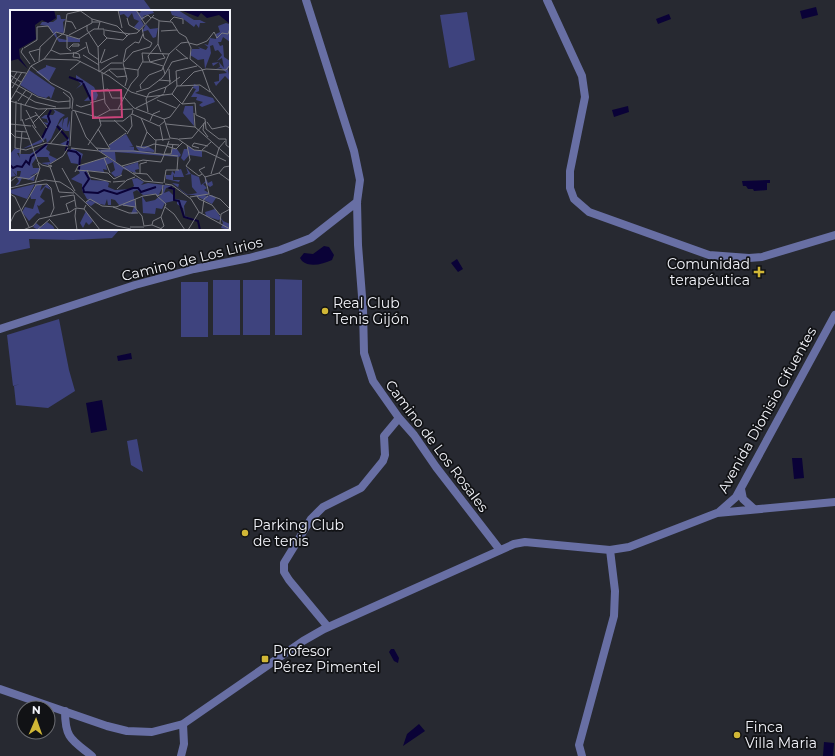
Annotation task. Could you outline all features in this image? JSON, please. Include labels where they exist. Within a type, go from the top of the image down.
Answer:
[{"type":"street","name":"Camino de Los Rosales","points":[[306,0],[354,151],[360,180],[357,202],[364,353],[373,381],[399,418],[414,435],[436,467],[500,550]]},
{"type":"street","points":[[547,0],[582,76],[585,97],[570,171],[570,188],[574,199],[580,206],[589,212],[709,255],[749,258],[762,257],[835,235]]},
{"type":"street","name":"Camino de Los Lirios","points":[[0,329],[135,285],[194,268],[249,258],[280,250],[311,238],[357,202]]},
{"type":"street","name":"Avenida Dionisio Cifuentes","points":[[717,513],[726,507],[740,489],[835,315]]},
{"type":"street","points":[[328,628],[289,580],[284,572],[284,563],[311,519],[323,507],[361,488],[372,475],[383,461],[385,455],[384,436],[399,418]]},
{"type":"street","points":[[740,489],[743,499],[754,509]]},
{"type":"street","points":[[0,689],[107,726],[141,733],[152,732],[183,724],[303,641],[328,628],[514,544],[525,542],[610,550],[629,547],[717,513],[835,502]]},
{"type":"street","points":[[582,756],[579,745],[614,616],[615,591],[610,550]]},
{"type":"street","points":[[65,711],[65,724],[69,737],[92,756]]},
{"type":"street","points":[[181,756],[184,744],[183,724]]},
{"type":"shaded area","points":[[0,0],[144,0],[151,10],[10,10],[10,230],[119,230],[112,238],[73,240],[29,239],[30,248],[0,254]]},
{"type":"shaded area","points":[[816,7],[818,15],[802,19],[800,11]]},
{"type":"shaded area","points":[[467,12],[475,60],[449,68],[440,15]]},
{"type":"shaded area","points":[[669,14],[671,19],[658,24],[656,19]]},
{"type":"shaded area","points":[[628,106],[629,112],[614,117],[612,110]]},
{"type":"shaded area","points":[[770,180],[770,183],[767,183],[767,190],[754,191],[753,189],[748,189],[746,186],[743,186],[742,181]]},
{"type":"shaded area","points":[[324,246],[329,247],[334,255],[332,260],[313,265],[305,263],[300,258],[304,253],[313,254]]},
{"type":"shaded area","points":[[457,259],[463,269],[458,272],[451,263]]},
{"type":"shaded area","points":[[275,279],[302,280],[302,335],[275,335]]},
{"type":"shaded area","points":[[213,280],[240,280],[240,335],[213,335]]},
{"type":"shaded area","points":[[243,280],[270,280],[270,335],[243,335]]},
{"type":"shaded area","points":[[181,282],[208,282],[208,337],[181,337]]},
{"type":"shaded area","points":[[59,319],[69,370],[75,391],[48,408],[16,405],[14,386],[20,384],[13,386],[7,335]]},
{"type":"shaded area","points":[[131,353],[132,359],[118,361],[117,356]]},
{"type":"shaded area","points":[[102,400],[107,430],[91,433],[86,403]]},
{"type":"shaded area","points":[[137,439],[143,472],[131,465],[127,441]]},
{"type":"shaded area","points":[[792,458],[802,458],[804,478],[794,479]]},
{"type":"shaded area","points":[[391,649],[394,649],[399,658],[398,663],[394,661],[389,652]]},
{"type":"shaded area","points":[[419,724],[425,731],[403,746],[407,734]]},
{"type":"shaded area","points":[[824,742],[834,743],[833,756],[823,756]]},
{"type":"place","name":"Comunidad terapéutica","points":[[759,272]]},
{"type":"place","name":"Real Club Tenis Gijón","points":[[325,311]]},
{"type":"place","name":"Parking Club de tenis","points":[[245,533]]},
{"type":"place","name":"Profesor Pérez Pimentel","points":[[265,659]]},
{"type":"place","name":"Finca Villa Maria","points":[[737,735]]}]
